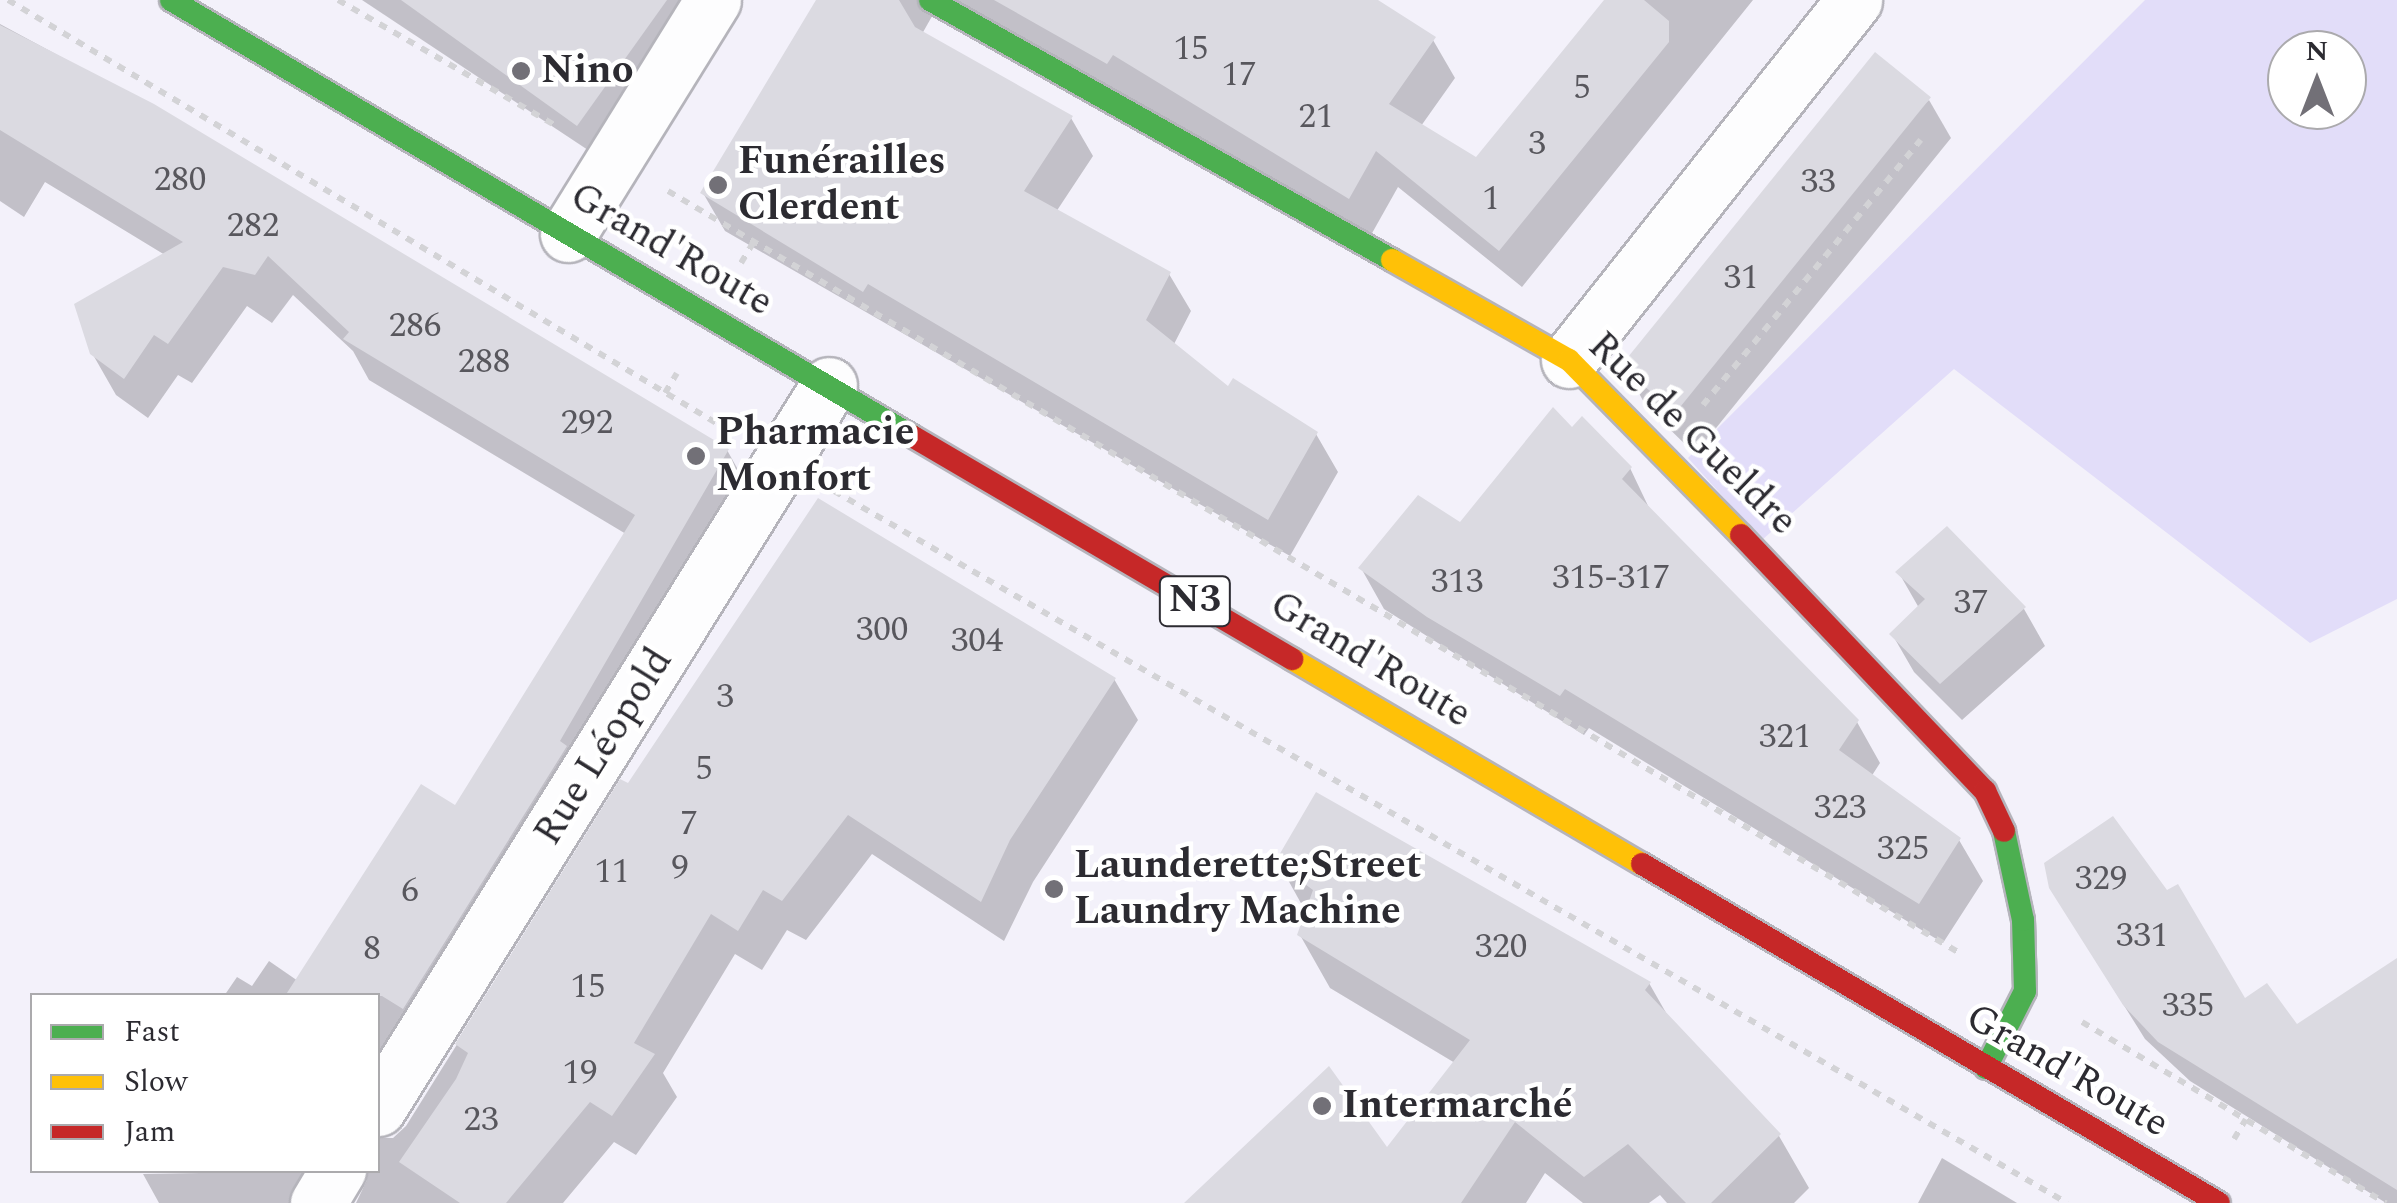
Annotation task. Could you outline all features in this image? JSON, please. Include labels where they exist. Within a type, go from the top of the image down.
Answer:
[{"type":"main road","name":"Grand'Route","points":[[172,0],[2219,1203]]},
{"type":"main road","name":"Rue de Gueldre","points":[[930,0],[1569,360],[1663,453],[1985,791],[2008,839],[2023,920],[2025,991],[1986,1068]]},
{"type":"street","points":[[568,234],[712,0]]},
{"type":"street","points":[[1569,360],[1854,0]]},
{"type":"street","name":"Rue Léopold","points":[[380,1105],[828,385]]},
{"type":"street","points":[[318,1203],[336,1173]]},
{"type":"path","points":[[8,0],[784,460],[2067,1203]]},
{"type":"path","points":[[338,0],[2025,991],[2143,1054],[2386,1203]]},
{"type":"path","points":[[1663,453],[1921,140]]},
{"type":"shaded area","points":[[2145,0],[2397,0],[2397,599],[2310,643],[1954,369],[1762,540],[1688,458]]},
{"type":"building","points":[[401,0],[667,0],[577,126]]},
{"type":"building","points":[[816,0],[899,0],[915,27],[1073,116],[1024,191],[1171,272],[1146,320],[1228,386],[1233,378],[1318,432],[1268,520],[868,284],[863,292],[700,193]]},
{"type":"building","points":[[994,0],[1378,0],[1436,37],[1389,104],[1476,157],[1604,0],[1644,0],[1669,21],[1669,42],[1499,251],[1376,151],[1349,199],[1113,55],[1107,64]]},
{"type":"building","points":[[0,25],[154,104],[729,449],[560,741],[567,746],[403,1009],[380,993],[287,993],[421,784],[455,805],[635,515],[343,339],[349,332],[268,256],[255,275],[223,267],[168,344],[154,335],[124,379],[90,354],[74,304],[183,242],[0,130]]},
{"type":"building","points":[[1875,52],[1931,97],[1676,412],[1620,367]]},
{"type":"building","points":[[1553,407],[1572,427],[1582,416],[1632,467],[1622,479],[1859,720],[1839,750],[1961,838],[1919,904],[1565,689],[1560,696],[1427,617],[1358,568],[1418,495],[1460,522]]},
{"type":"building","points":[[818,498],[1116,678],[1010,840],[981,902],[848,815],[782,901],[763,890],[738,931],[711,914],[634,1043],[655,1054],[612,1116],[590,1102],[506,1203],[460,1203],[399,1162],[456,1079],[468,1053],[455,1044],[620,779],[628,783]]},
{"type":"building","points":[[1947,526],[2026,607],[1940,684],[1889,634],[1925,599],[1895,572]]},
{"type":"building","points":[[1316,792],[1651,982],[1645,990],[1781,1134],[1711,1203],[1686,1203],[1628,1144],[1584,1177],[1515,1122],[1461,1203],[1184,1203],[1329,1066],[1387,1147],[1470,1040],[1297,935],[1313,890],[1275,862]]},
{"type":"building","points":[[2113,816],[2167,890],[2178,884],[2245,998],[2267,983],[2297,1024],[2397,958],[2397,1190],[2158,1042],[2123,1005],[2049,888],[2044,863]]},
{"type":"traffic: fast","points":[[171,0],[912,436]]},
{"type":"traffic: fast","points":[[930,0],[1392,260]]},
{"type":"traffic: fast","points":[[1986,1068],[2025,991],[2023,920],[2004,831]]},
{"type":"traffic: slow","points":[[1392,260],[1569,360],[1741,535]]},
{"type":"traffic: slow","points":[[1292,659],[1642,864]]},
{"type":"traffic: jam","points":[[912,436],[1292,659]]},
{"type":"traffic: jam","points":[[1741,535],[1985,791],[2004,831]]},
{"type":"traffic: jam","points":[[1642,864],[2219,1203]]},
{"type":"place","name":"Nino","points":[[521,71]]},
{"type":"place","name":"Funérailles Clerdent","points":[[718,185]]},
{"type":"place","name":"Pharmacie Monfort","points":[[696,456]]},
{"type":"place","name":"Launderette;Street Laundry Machine","points":[[1054,889]]},
{"type":"place","name":"Intermarché","points":[[1322,1106]]}]
